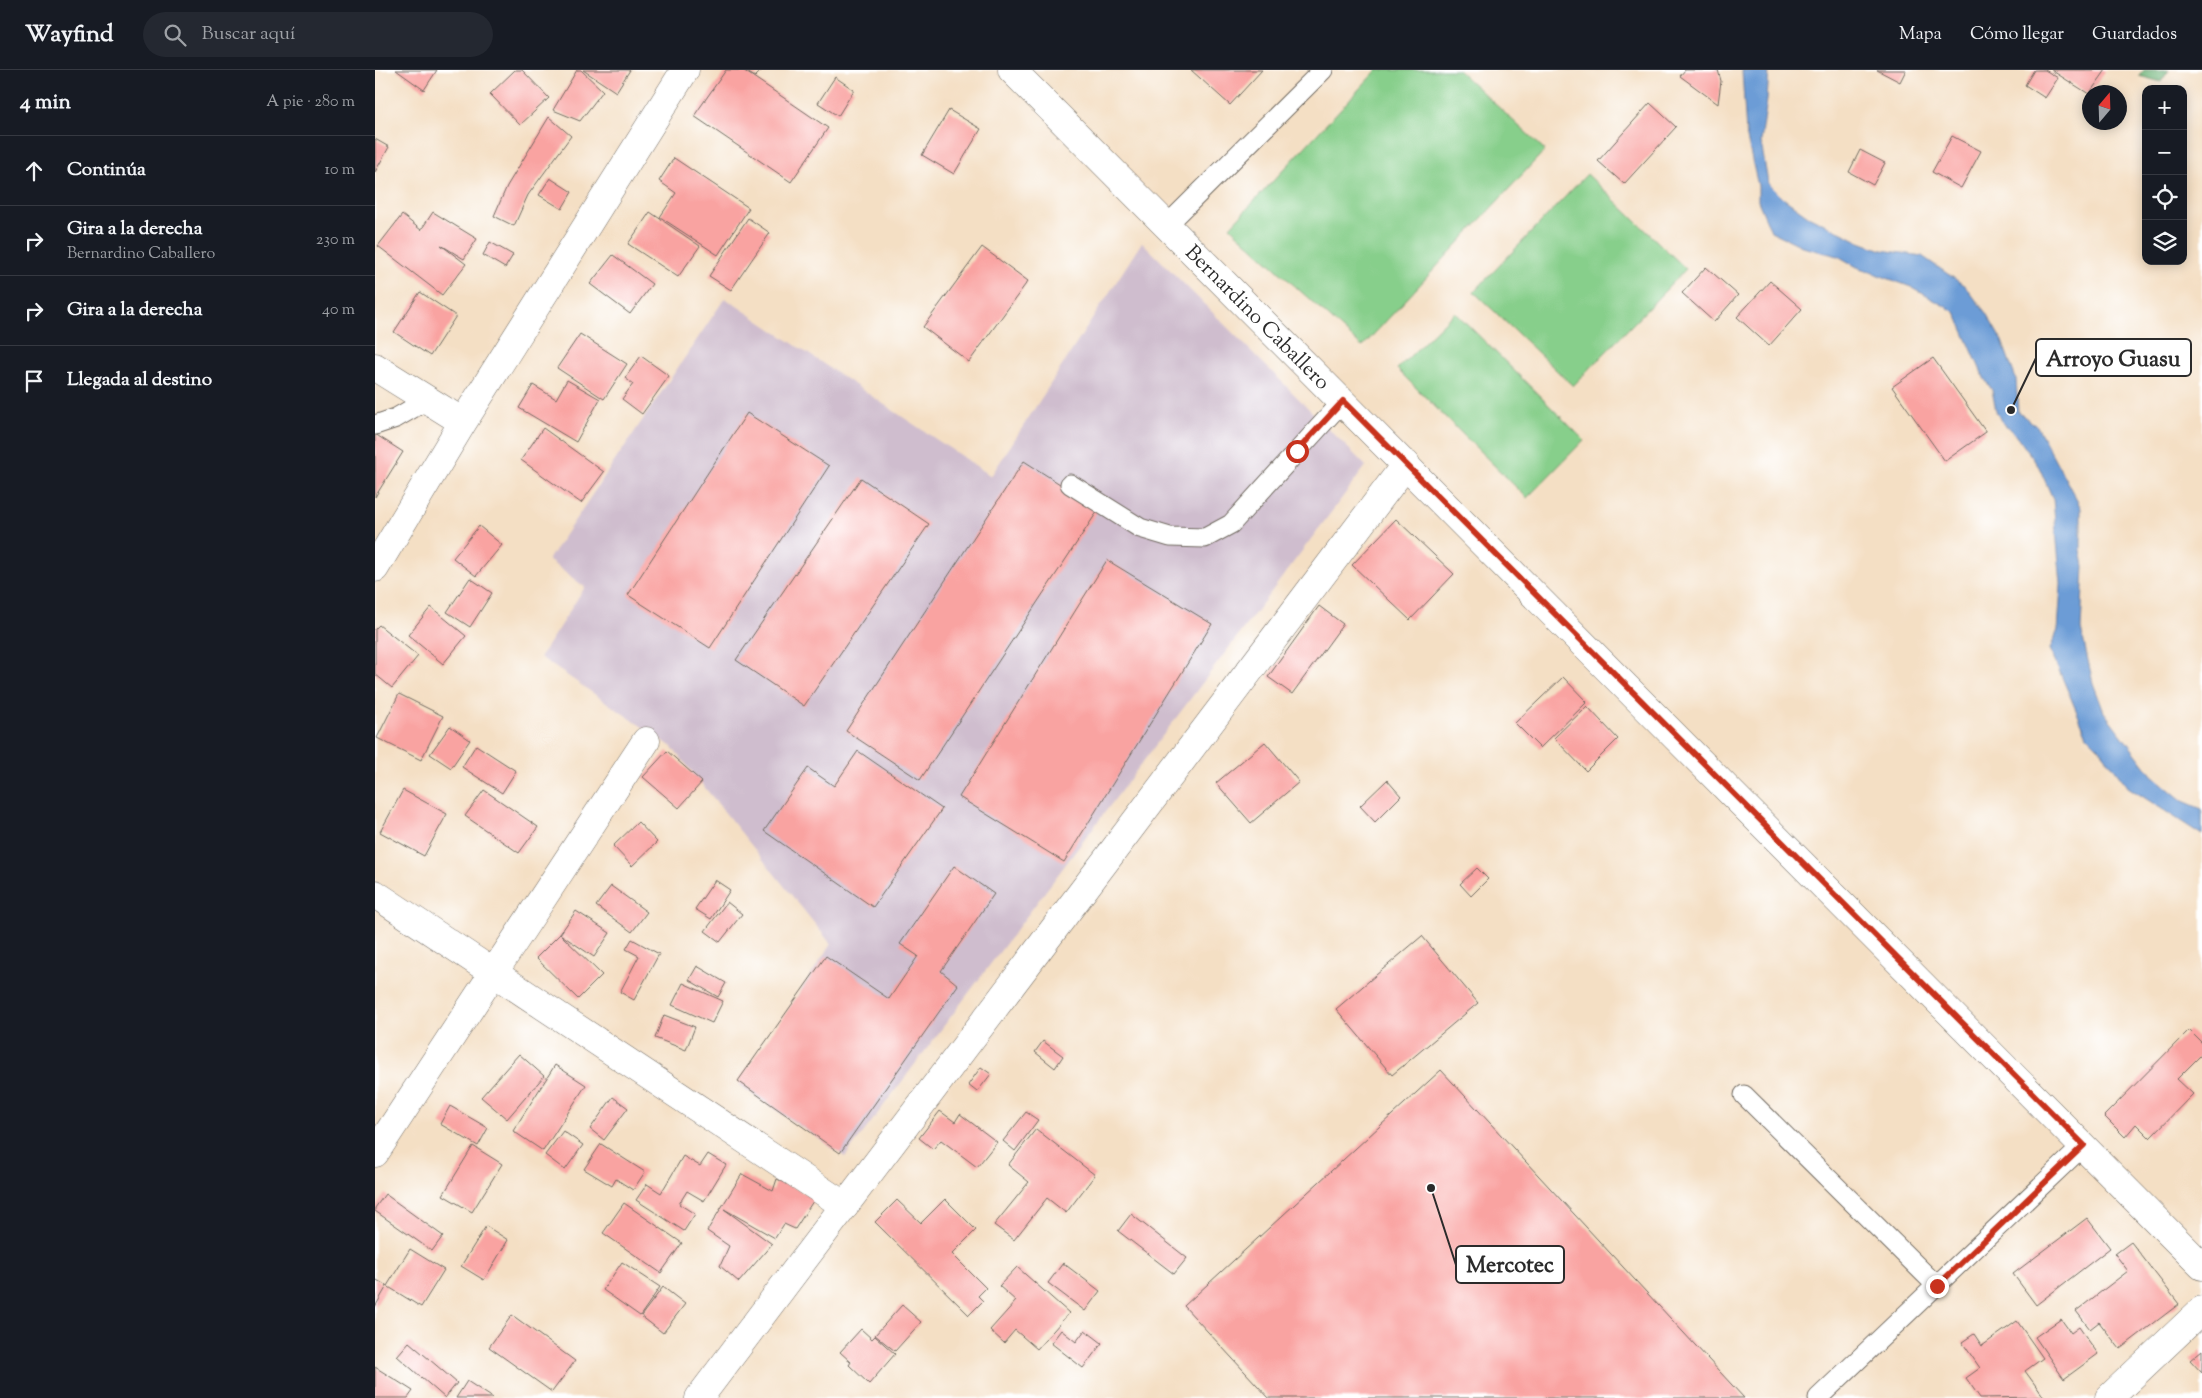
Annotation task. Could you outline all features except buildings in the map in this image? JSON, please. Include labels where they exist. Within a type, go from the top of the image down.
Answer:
[{"type":"street","points":[[375,568],[463,422],[685,70]]},
{"type":"street","name":"Bernardino Caballero","points":[[1012,70],[2084,1145],[2202,1266]]},
{"type":"street","points":[[375,367],[463,422]]},
{"type":"street","points":[[699,1398],[1406,464]]},
{"type":"street","points":[[375,1153],[646,741]]},
{"type":"street","points":[[375,894],[845,1206]]},
{"type":"street","points":[[2109,1398],[2202,1310]]},
{"type":"lane","points":[[1167,225],[1323,70]]},
{"type":"lane","points":[[375,425],[395,418],[427,400]]},
{"type":"lane","points":[[1070,484],[1140,528],[1171,538],[1205,538],[1231,524],[1343,401]]},
{"type":"lane","points":[[1744,1095],[1937,1286]]},
{"type":"lane","points":[[1818,1398],[2084,1145]]},
{"type":"shaded area","points":[[1142,242],[1366,466],[845,1157],[739,1085],[831,944],[672,747],[540,657],[585,587],[548,560],[725,298],[991,476]]},
{"type":"green space","points":[[1377,70],[1458,70],[1545,150],[1362,347],[1230,227]]},
{"type":"green space","points":[[2144,70],[2169,70],[2161,82],[2139,76]]},
{"type":"green space","points":[[1587,174],[1686,269],[1573,386],[1474,292]]},
{"type":"green space","points":[[1455,312],[1584,440],[1527,498],[1397,369]]},
{"type":"water","points":[[1742,70],[1769,70],[1761,142],[1768,183],[1783,198],[1808,216],[1860,242],[1882,250],[1922,256],[1965,286],[1986,313],[2002,341],[2016,379],[2018,412],[2037,426],[2081,508],[2081,550],[2084,566],[2081,629],[2093,683],[2104,712],[2152,775],[2183,801],[2202,809],[2202,835],[2128,787],[2100,749],[2087,736],[2050,649],[2058,630],[2061,584],[2053,499],[2039,467],[2016,435],[2001,421],[1996,411],[1992,390],[1984,378],[1955,312],[1911,287],[1857,267],[1838,256],[1806,248],[1771,231],[1758,201],[1758,186],[1746,134]]},
{"type":"place","name":"Arroyo Guasu","points":[[2011,410]]},
{"type":"place","name":"Mercotec","points":[[1431,1188]]},
{"type":"route","points":[[1297,451],[1343,401],[2084,1145],[1937,1286]]}]
